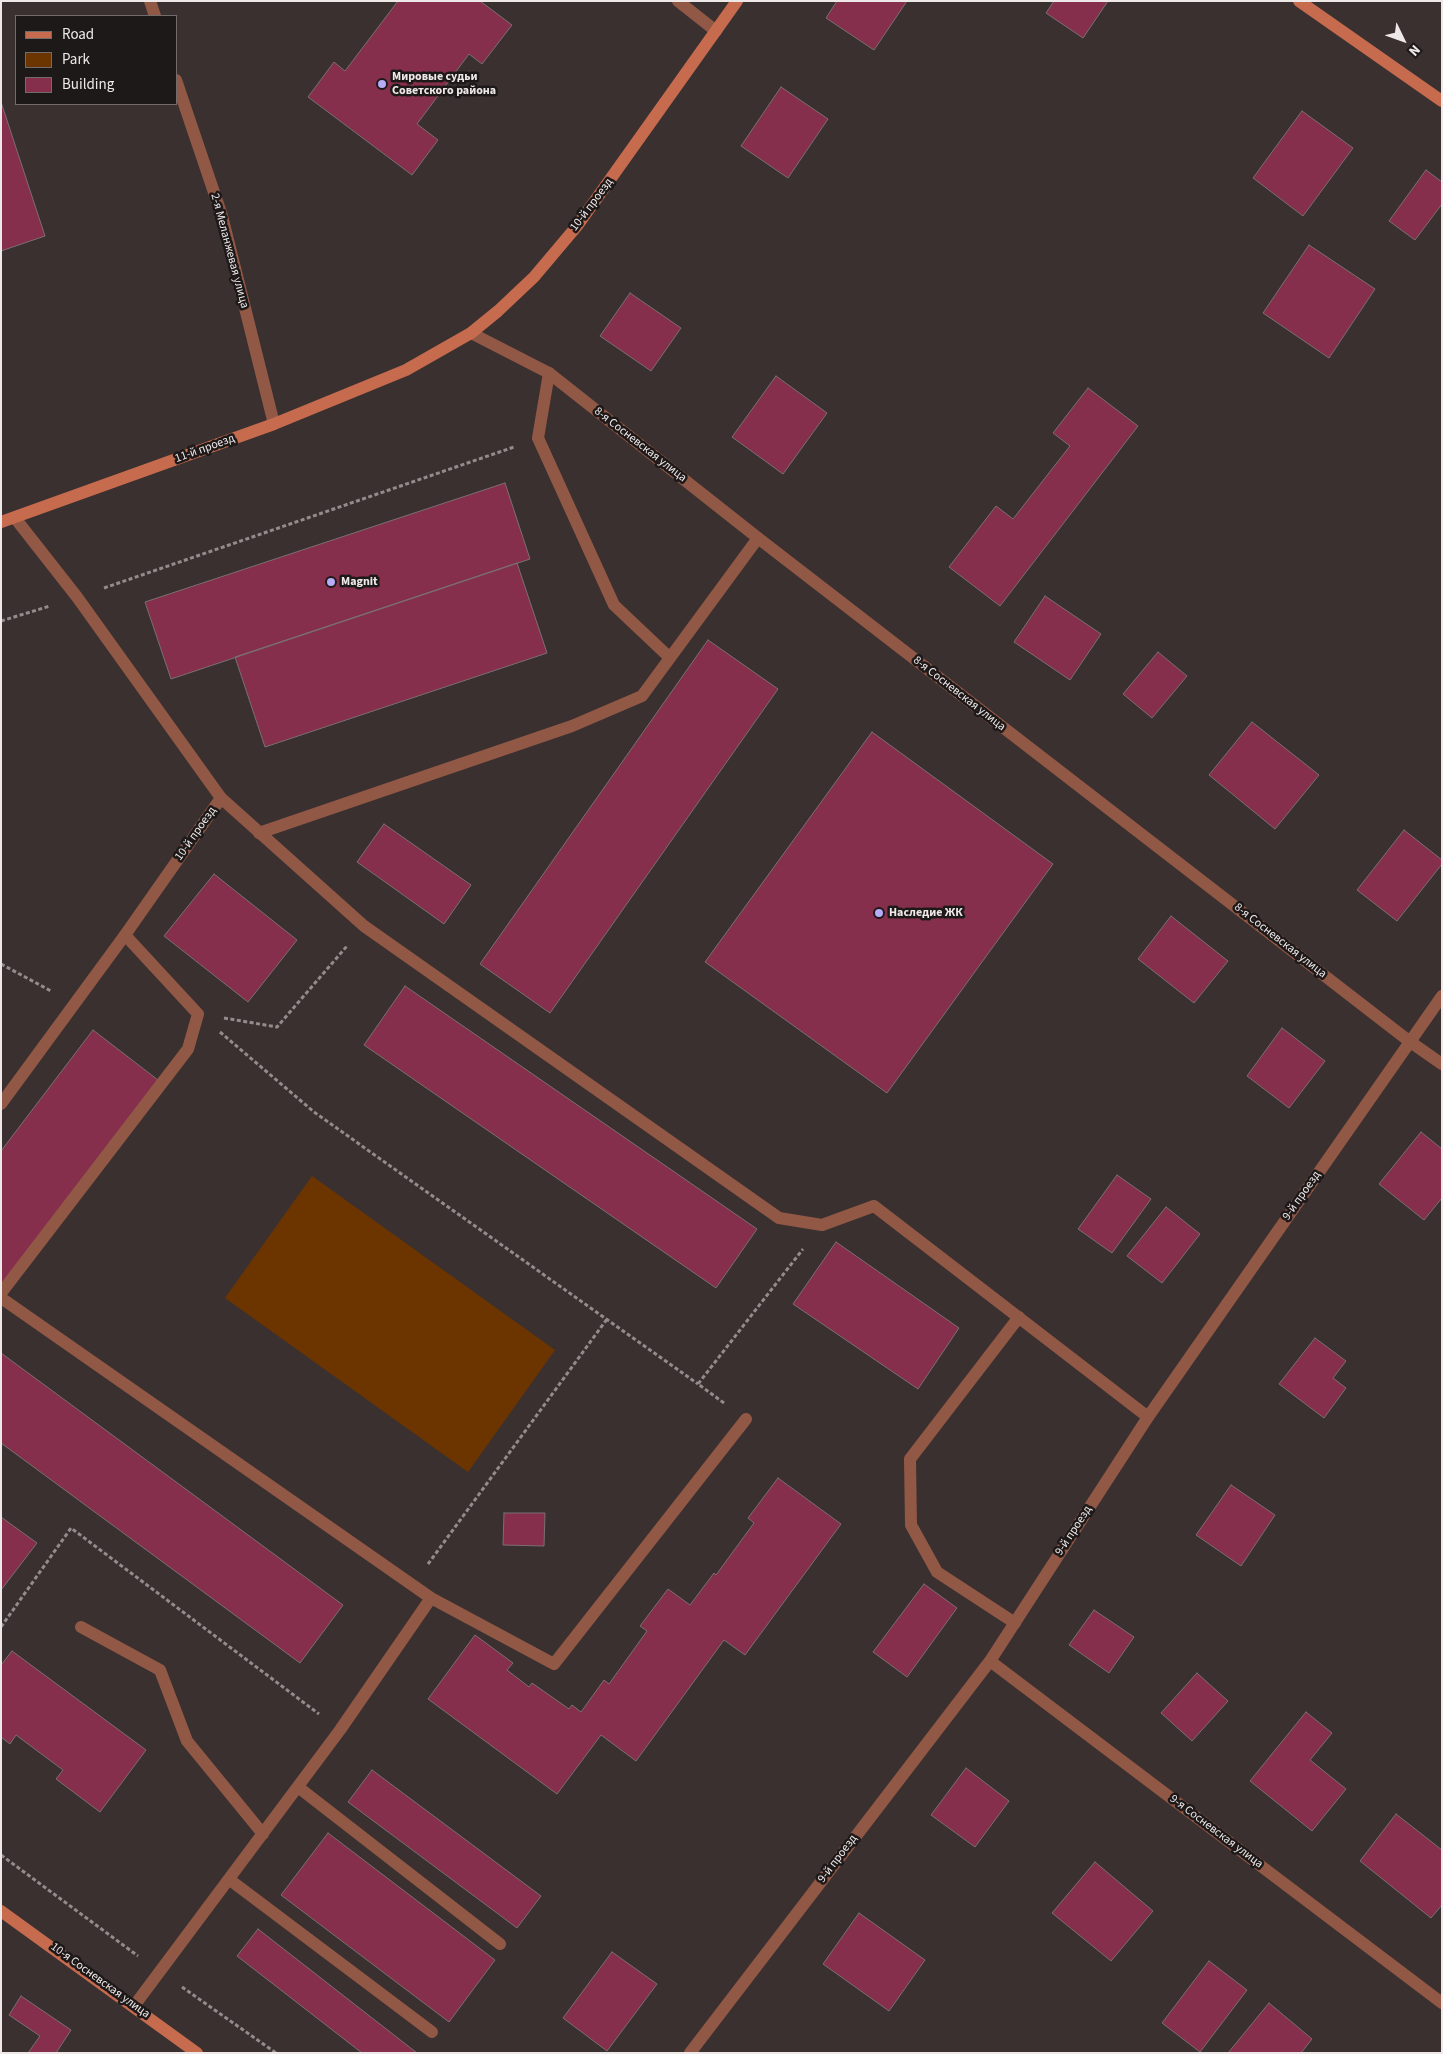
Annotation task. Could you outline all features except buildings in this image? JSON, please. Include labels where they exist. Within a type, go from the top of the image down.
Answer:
[{"type":"street","points":[[150,1],[155,15]]},
{"type":"street","points":[[678,1],[716,31]]},
{"type":"street","name":"10-й проезд","points":[[406,370],[471,333],[534,277],[578,226],[737,1]]},
{"type":"street","points":[[1299,1],[1442,101]]},
{"type":"street","name":"2-я Меланжевая улица","points":[[178,86],[222,216],[274,424]]},
{"type":"street","name":"8-я Сосневская улица","points":[[471,333],[549,373],[758,538],[1409,1041],[1442,1064]]},
{"type":"street","name":"11-й проезд","points":[[1,522],[274,424],[406,370]]},
{"type":"street","points":[[549,373],[538,438],[614,605],[669,657]]},
{"type":"street","name":"10-й проезд","points":[[1,1104],[221,798],[77,597],[15,518]]},
{"type":"street","points":[[259,833],[572,726],[642,696],[758,538]]},
{"type":"street","points":[[221,798],[364,926],[778,1218],[822,1225],[874,1206],[1148,1417]]},
{"type":"street","points":[[1,1293],[188,1049],[198,1014],[125,934]]},
{"type":"street","name":"9-й проезд","points":[[690,2053],[990,1661],[1148,1417],[1442,996]]},
{"type":"street","points":[[1,1298],[431,1598],[554,1664],[746,1419]]},
{"type":"street","points":[[1015,1623],[937,1572],[911,1525],[910,1459],[1019,1317]]},
{"type":"street","points":[[134,2006],[230,1880],[340,1730],[431,1598]]},
{"type":"street","points":[[81,1626],[160,1670],[187,1741],[263,1834]]},
{"type":"street","name":"9-я Сосневская улица","points":[[990,1661],[1442,2003]]},
{"type":"street","points":[[298,1787],[500,1944]]},
{"type":"street","points":[[230,1880],[432,2032]]},
{"type":"street","name":"10-я Сосневская улица","points":[[1,1911],[197,2053]]},
{"type":"path","points":[[1,622],[538,438]]},
{"type":"path","points":[[198,1014],[277,1027],[364,926]]},
{"type":"path","points":[[1,964],[75,1003]]},
{"type":"path","points":[[198,1014],[314,1112],[746,1419]]},
{"type":"path","points":[[698,1384],[822,1225]]},
{"type":"path","points":[[413,1584],[607,1319]]},
{"type":"path","points":[[1,1627],[71,1528],[340,1730]]},
{"type":"green space","points":[[312,1176],[555,1350],[468,1472],[225,1298]]},
{"type":"place","name":"Мировые судьи Советского района","points":[[382,84]]},
{"type":"place","name":"Magnit","points":[[331,582]]},
{"type":"place","name":"Наследие ЖК","points":[[879,913]]}]
